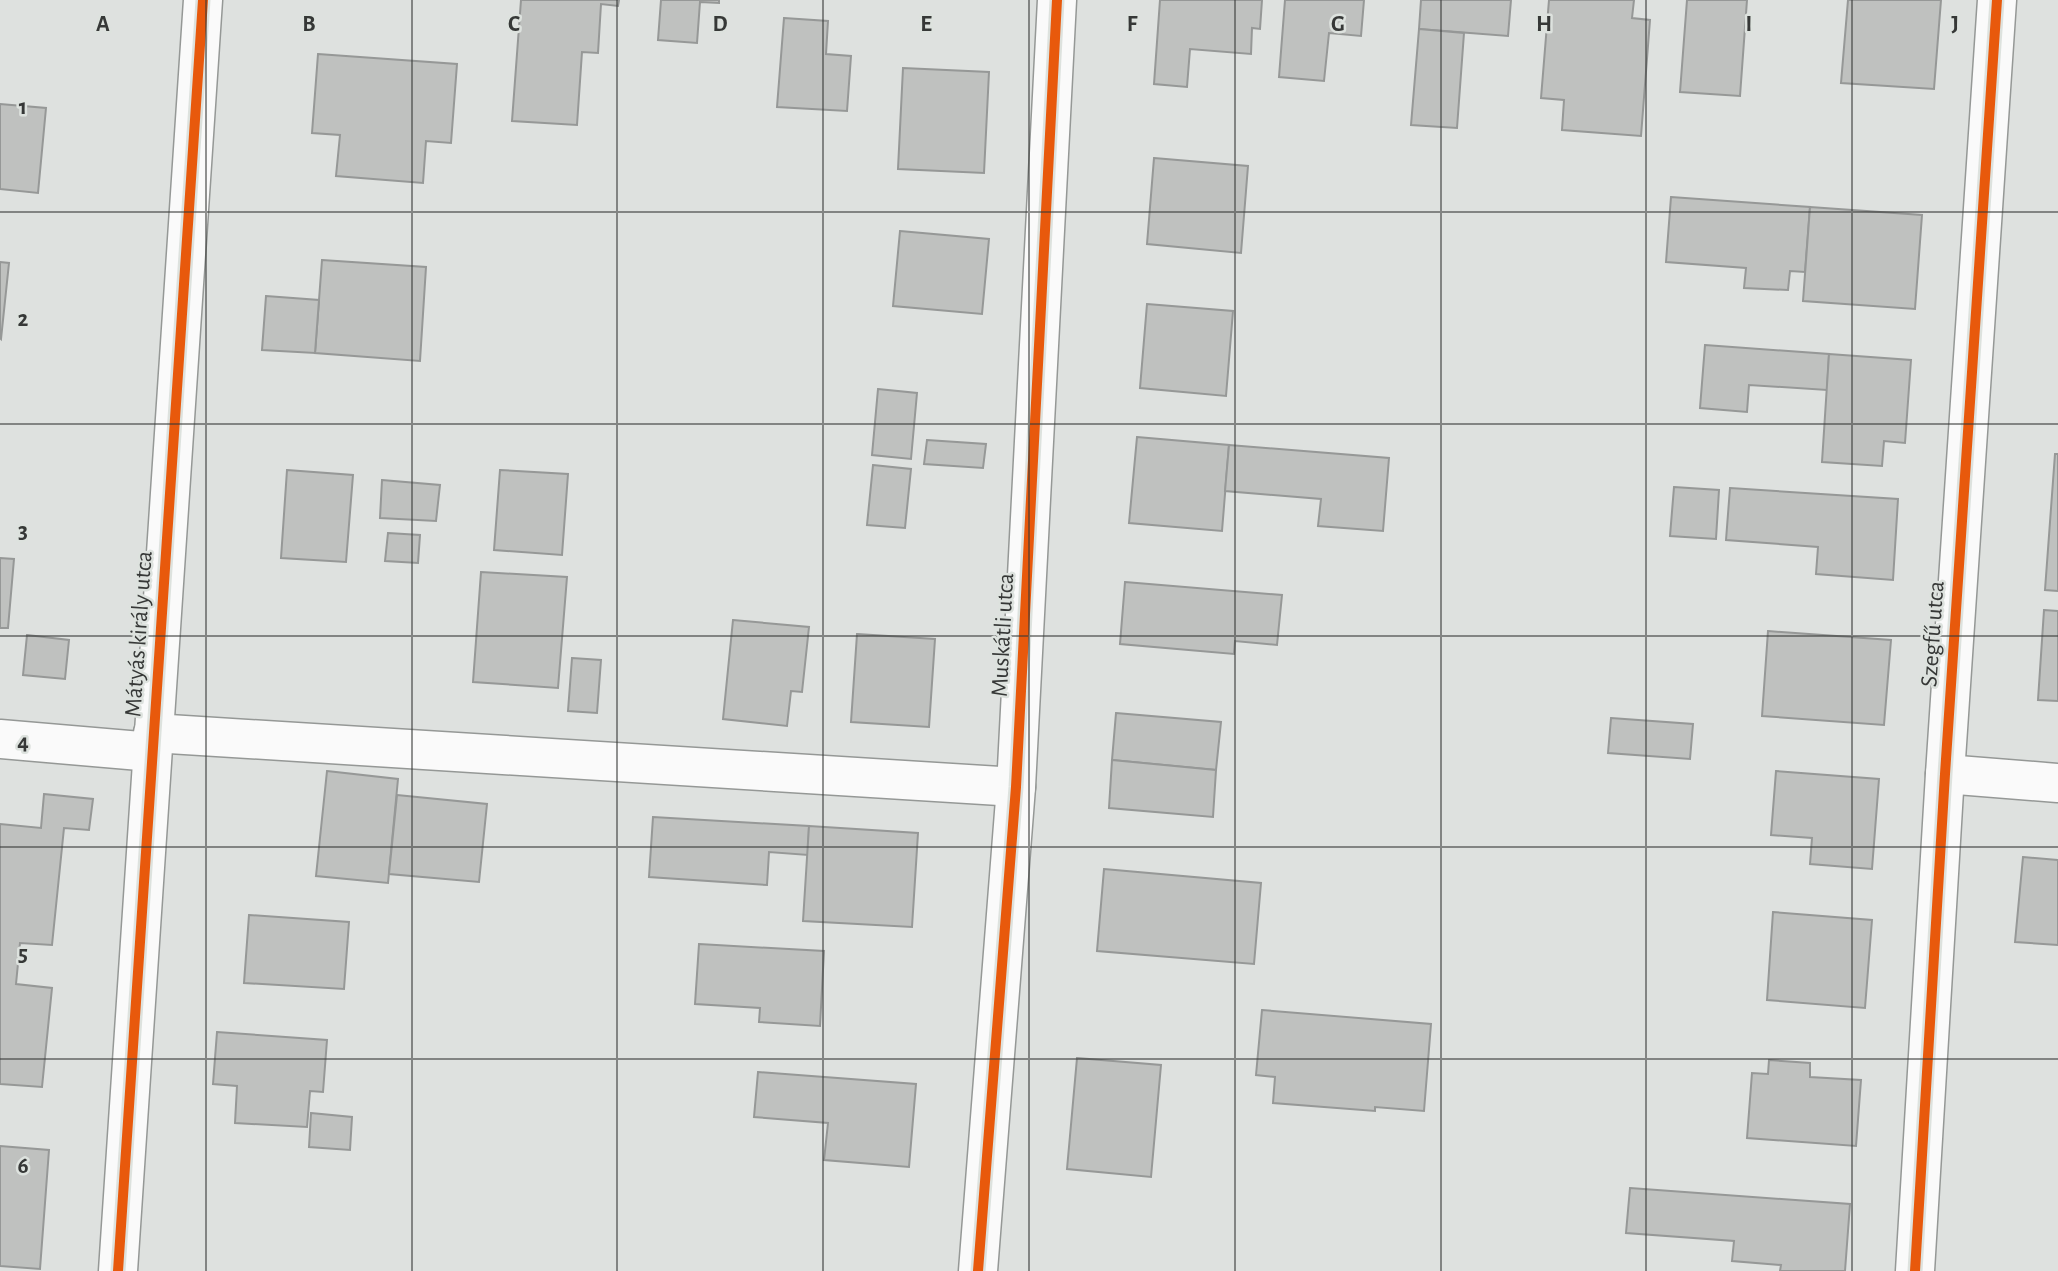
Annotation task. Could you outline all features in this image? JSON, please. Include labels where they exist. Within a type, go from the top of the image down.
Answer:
[{"type":"street","name":"Mátyás király utca","points":[[118,1271],[204,0]]},
{"type":"street","name":"Muskátli utca","points":[[978,1271],[1016,787],[1057,0]]},
{"type":"street","name":"Szegfű utca","points":[[1915,1271],[1997,0]]},
{"type":"street","points":[[0,739],[152,743],[1016,787]]},
{"type":"street","points":[[1945,774],[2058,783]]},
{"type":"building","points":[[521,0],[619,0],[618,6],[601,4],[598,53],[582,52],[577,125],[512,121]]},
{"type":"building","points":[[661,0],[719,0],[719,3],[700,2],[697,43],[658,40]]},
{"type":"building","points":[[1160,0],[1262,0],[1260,29],[1252,28],[1251,54],[1190,49],[1187,87],[1154,84]]},
{"type":"building","points":[[1285,0],[1364,0],[1361,36],[1329,33],[1324,81],[1279,77]]},
{"type":"building","points":[[1421,0],[1511,0],[1508,36],[1419,29]]},
{"type":"building","points":[[1549,0],[1634,0],[1632,18],[1650,20],[1641,136],[1562,130],[1564,100],[1541,98]]},
{"type":"building","points":[[1687,0],[1747,0],[1740,96],[1680,92]]},
{"type":"building","points":[[1848,0],[1941,0],[1934,89],[1841,83]]},
{"type":"building","points":[[784,18],[828,21],[826,54],[851,56],[847,111],[777,107]]},
{"type":"building","points":[[1419,29],[1464,33],[1457,128],[1411,125]]},
{"type":"building","points":[[318,54],[457,64],[451,143],[426,141],[423,183],[336,176],[340,135],[312,133]]},
{"type":"building","points":[[903,68],[989,72],[984,173],[898,169]]},
{"type":"building","points":[[0,104],[46,108],[38,193],[0,189]]},
{"type":"building","points":[[1154,158],[1248,166],[1241,253],[1147,244]]},
{"type":"building","points":[[1671,197],[1810,207],[1805,272],[1790,271],[1788,290],[1744,288],[1746,268],[1666,262]]},
{"type":"building","points":[[1810,207],[1922,215],[1915,309],[1803,301]]},
{"type":"building","points":[[900,231],[989,239],[982,314],[893,306]]},
{"type":"building","points":[[322,260],[426,267],[420,361],[315,353]]},
{"type":"building","points":[[0,262],[9,263],[1,339],[0,338]]},
{"type":"building","points":[[266,296],[319,300],[315,353],[262,350]]},
{"type":"building","points":[[1147,304],[1233,311],[1226,396],[1140,388]]},
{"type":"building","points":[[1705,345],[1829,354],[1827,390],[1749,385],[1747,412],[1700,408]]},
{"type":"building","points":[[1829,354],[1911,360],[1905,443],[1884,441],[1882,466],[1822,462]]},
{"type":"building","points":[[878,389],[917,393],[911,459],[872,455]]},
{"type":"building","points":[[1137,437],[1229,445],[1222,531],[1129,523]]},
{"type":"building","points":[[927,440],[986,444],[983,468],[924,464]]},
{"type":"building","points":[[1229,445],[1389,458],[1383,531],[1318,526],[1321,499],[1225,491]]},
{"type":"building","points":[[2055,454],[2058,454],[2058,591],[2045,590]]},
{"type":"building","points":[[873,465],[911,469],[905,528],[867,525]]},
{"type":"building","points":[[287,470],[353,475],[346,562],[281,558]]},
{"type":"building","points":[[500,470],[568,474],[562,555],[494,550]]},
{"type":"building","points":[[382,480],[440,485],[436,521],[380,518]]},
{"type":"building","points":[[1674,487],[1719,490],[1716,539],[1670,536]]},
{"type":"building","points":[[1730,488],[1898,499],[1893,580],[1816,574],[1818,547],[1726,540]]},
{"type":"building","points":[[388,533],[420,535],[418,563],[385,561]]},
{"type":"building","points":[[0,558],[14,559],[8,628],[0,628]]},
{"type":"building","points":[[481,572],[567,577],[558,688],[473,682]]},
{"type":"building","points":[[1125,582],[1282,595],[1277,645],[1235,641],[1234,654],[1120,644]]},
{"type":"building","points":[[2044,610],[2058,611],[2058,701],[2038,700]]},
{"type":"building","points":[[733,620],[809,627],[802,692],[791,691],[787,726],[723,719]]},
{"type":"building","points":[[1768,631],[1891,640],[1884,725],[1762,716]]},
{"type":"building","points":[[857,634],[935,639],[929,727],[851,722]]},
{"type":"building","points":[[27,635],[69,640],[65,679],[23,675]]},
{"type":"building","points":[[572,658],[601,660],[597,713],[568,711]]},
{"type":"building","points":[[1116,713],[1221,722],[1216,770],[1112,760]]},
{"type":"building","points":[[1611,718],[1693,724],[1690,759],[1608,753]]},
{"type":"building","points":[[1112,760],[1216,770],[1213,817],[1109,808]]},
{"type":"building","points":[[327,771],[398,779],[388,883],[316,876]]},
{"type":"building","points":[[1776,771],[1879,779],[1872,869],[1810,864],[1812,838],[1771,835]]},
{"type":"building","points":[[44,794],[93,799],[89,830],[64,828],[52,945],[20,943],[16,984],[52,988],[42,1087],[0,1084],[0,824],[41,828]]},
{"type":"building","points":[[397,795],[487,804],[479,882],[389,874]]},
{"type":"building","points":[[653,817],[809,826],[808,855],[769,852],[767,885],[649,877]]},
{"type":"building","points":[[809,826],[918,833],[912,927],[803,921]]},
{"type":"building","points":[[2023,857],[2058,860],[2058,945],[2015,942]]},
{"type":"building","points":[[1104,869],[1261,883],[1254,964],[1097,951]]},
{"type":"building","points":[[1773,912],[1872,920],[1865,1008],[1767,1000]]},
{"type":"building","points":[[249,915],[349,922],[344,989],[244,983]]},
{"type":"building","points":[[699,944],[824,951],[820,1026],[759,1022],[760,1008],[695,1004]]},
{"type":"building","points":[[1262,1010],[1431,1024],[1424,1111],[1375,1107],[1375,1111],[1273,1103],[1275,1077],[1256,1075]]},
{"type":"building","points":[[217,1032],[327,1040],[323,1092],[310,1091],[307,1127],[235,1123],[237,1086],[213,1084]]},
{"type":"building","points":[[1077,1058],[1161,1065],[1151,1177],[1067,1169]]},
{"type":"building","points":[[1769,1060],[1810,1063],[1810,1077],[1861,1080],[1856,1146],[1747,1138],[1752,1073],[1768,1074]]},
{"type":"building","points":[[758,1072],[916,1084],[909,1167],[824,1160],[828,1123],[754,1117]]},
{"type":"building","points":[[311,1113],[352,1117],[350,1150],[309,1147]]},
{"type":"building","points":[[0,1146],[49,1150],[40,1269],[0,1266]]},
{"type":"building","points":[[1630,1188],[1850,1204],[1845,1271],[1780,1271],[1781,1265],[1732,1261],[1734,1241],[1626,1233]]},
{"type":"cycle path","points":[[118,1271],[203,0]]},
{"type":"cycle path","points":[[978,1271],[1016,787],[1057,0]]},
{"type":"cycle path","points":[[1915,1271],[1997,0]]}]
